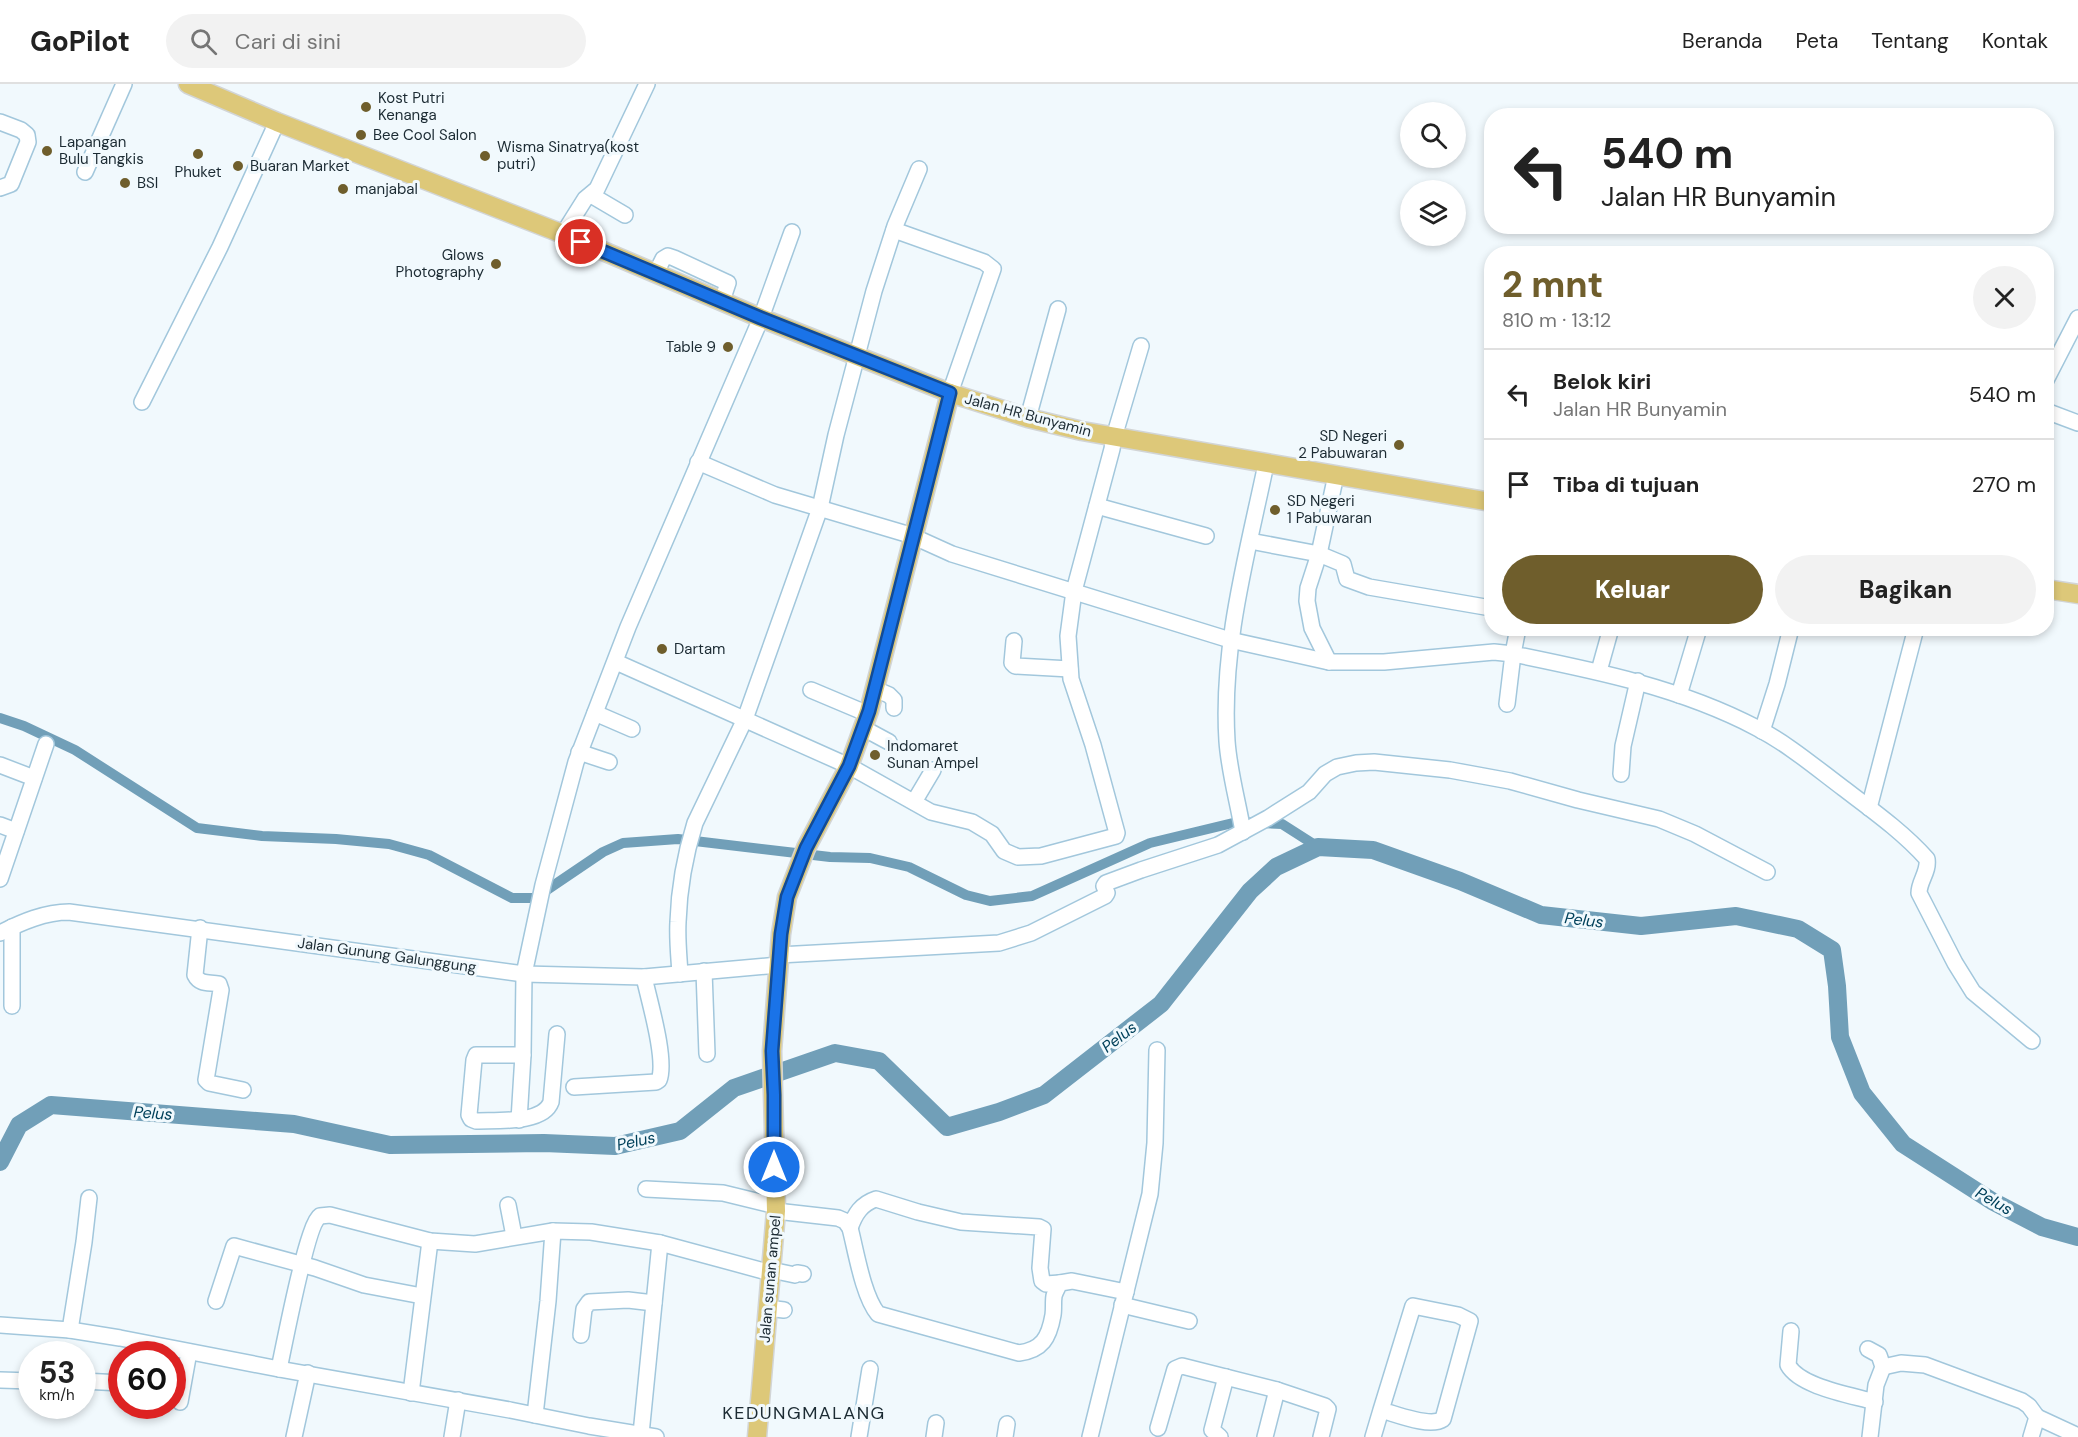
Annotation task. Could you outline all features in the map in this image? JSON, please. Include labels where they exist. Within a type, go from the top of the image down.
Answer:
[{"type":"main road","name":"Jalan HR Bunyamin","points":[[188,84],[277,122],[563,234],[761,318],[950,393],[1028,418],[1114,437],[1484,501]]},
{"type":"main road","name":"Jalan sunan ampel","points":[[757,1437],[776,1309],[771,1271],[776,1208],[772,1051],[779,960],[787,897],[806,848],[849,766],[865,721],[875,690],[950,393]]},
{"type":"main road","points":[[2054,590],[2078,594]]},
{"type":"street","points":[[85,172],[124,84]]},
{"type":"street","points":[[563,234],[585,198],[597,189],[647,84]]},
{"type":"street","points":[[0,122],[21,130],[27,135],[27,142],[11,184],[0,188]]},
{"type":"street","points":[[142,402],[220,247],[277,122]]},
{"type":"street","points":[[680,974],[678,922],[690,842],[695,824],[745,719],[819,508],[874,291],[894,230],[919,169]]},
{"type":"street","points":[[591,195],[625,215]]},
{"type":"street","points":[[894,230],[984,262],[993,269],[950,393]]},
{"type":"street","points":[[519,1120],[524,974],[542,891],[579,752],[628,627],[761,318],[792,232]]},
{"type":"street","points":[[1028,418],[1058,309]]},
{"type":"street","points":[[2054,360],[2078,318]]},
{"type":"street","points":[[616,662],[849,766],[931,812],[972,822],[992,834],[1004,851],[1018,857],[1041,856],[1116,836],[1118,832],[1071,679],[1068,636],[1074,591],[1140,346]]},
{"type":"street","points":[[2054,414],[2078,423]]},
{"type":"street","points":[[698,462],[775,495],[914,537],[952,554],[1230,640],[1329,662],[1384,662],[1494,652],[1513,654],[1638,681],[1679,695],[1762,731],[1782,742],[1869,808],[1927,859],[1927,870],[1919,893],[1955,963],[1973,992],[2032,1041]]},
{"type":"street","points":[[1266,464],[1230,640],[1226,678],[1227,743],[1243,832],[1308,792],[1325,774],[1337,767],[1374,762],[1450,770],[1510,781],[1659,819],[1695,834],[1767,872]]},
{"type":"street","points":[[1329,662],[1312,628],[1306,601],[1319,555],[1336,475]]},
{"type":"street","points":[[1097,506],[1206,536]]},
{"type":"street","points":[[1250,541],[1319,555],[1343,564],[1347,579],[1354,583],[1484,607]]},
{"type":"street","points":[[1507,704],[1516,636]]},
{"type":"street","points":[[1599,671],[1609,636]]},
{"type":"street","points":[[1679,695],[1697,636]]},
{"type":"street","points":[[1762,731],[1789,636]]},
{"type":"street","points":[[1869,808],[1914,636]]},
{"type":"street","points":[[1014,640],[1012,663],[1014,666],[1070,669]]},
{"type":"street","points":[[1621,774],[1623,746],[1638,681]]},
{"type":"street","points":[[811,690],[865,721],[889,742]]},
{"type":"street","points":[[875,690],[892,697],[895,703],[894,708]]},
{"type":"street","points":[[595,713],[632,729]]},
{"type":"street","points":[[0,879],[46,744]]},
{"type":"street","points":[[579,752],[609,762]]},
{"type":"street","points":[[0,765],[34,778]]},
{"type":"street","points":[[914,802],[933,770]]},
{"type":"street","points":[[0,825],[16,831]]},
{"type":"street","name":"Jalan Gunung Galunggung","points":[[6,930],[51,913],[69,912],[200,928],[524,974],[644,977],[779,960],[1004,942],[1031,933],[1105,896],[1106,883],[1218,845],[1243,832]]},
{"type":"street","points":[[200,928],[195,975],[202,983],[219,984],[221,990],[206,1080],[209,1083],[243,1090]]},
{"type":"street","points":[[6,930],[12,1006]]},
{"type":"street","points":[[704,971],[707,1054]]},
{"type":"street","points":[[574,1087],[659,1080],[662,1071],[644,977]]},
{"type":"street","points":[[523,1055],[476,1055],[469,1115],[471,1119],[476,1121],[519,1120],[544,1113],[551,1102],[557,1034]]},
{"type":"street","points":[[1090,1437],[1143,1225],[1154,1170],[1157,1050]]},
{"type":"street","points":[[646,1189],[723,1193],[776,1208],[845,1221],[850,1228],[862,1278],[872,1306],[878,1314],[1019,1353],[1030,1352],[1040,1347],[1047,1336],[1053,1316],[1054,1297],[1060,1283]]},
{"type":"street","points":[[70,1330],[89,1198]]},
{"type":"street","points":[[850,1228],[854,1215],[876,1199],[961,1222],[1041,1227],[1043,1229],[1040,1268],[1042,1281],[1046,1284],[1072,1281],[1189,1321]]},
{"type":"street","points":[[508,1205],[514,1236]]},
{"type":"street","points":[[279,1369],[302,1264],[314,1222],[320,1216],[330,1215],[430,1241],[475,1244],[553,1231],[591,1232],[660,1243],[771,1271],[803,1274]]},
{"type":"street","points":[[535,1415],[548,1301],[553,1231]]},
{"type":"street","points":[[411,1393],[430,1241]]},
{"type":"street","points":[[186,1352],[535,1415],[588,1432],[649,1436],[654,1303],[660,1243]]},
{"type":"street","points":[[216,1301],[234,1246],[302,1264],[364,1285],[422,1296]]},
{"type":"street","points":[[580,1335],[584,1309],[589,1302],[628,1300],[654,1303]]},
{"type":"street","points":[[1373,1437],[1381,1410],[1413,1306],[1458,1315],[1470,1321],[1443,1419],[1434,1422],[1424,1421],[1381,1410]]},
{"type":"street","points":[[0,1325],[70,1330],[113,1341]]},
{"type":"street","points":[[1791,1331],[1788,1365],[1796,1375],[1811,1383],[1875,1402]]},
{"type":"street","points":[[1868,1349],[1879,1355],[1883,1367],[1876,1385],[1870,1437]]},
{"type":"street","points":[[186,1369],[189,1352]]},
{"type":"street","points":[[1883,1367],[1901,1364],[1925,1365],[2022,1401],[2037,1417],[2078,1436]]},
{"type":"street","points":[[1158,1428],[1175,1369],[1182,1366],[1277,1390],[1326,1406],[1327,1414],[1321,1437]]},
{"type":"street","points":[[859,1437],[870,1369]]},
{"type":"street","points":[[294,1437],[308,1373]]},
{"type":"street","points":[[1220,1437],[1212,1430],[1226,1377]]},
{"type":"street","points":[[0,1380],[18,1381]]},
{"type":"street","points":[[1265,1437],[1277,1390]]},
{"type":"street","points":[[452,1437],[458,1400]]},
{"type":"street","points":[[2031,1437],[2037,1417]]},
{"type":"waterway","points":[[0,718],[24,726],[75,750],[197,828],[262,836],[389,844],[429,855],[512,898],[535,898],[603,852],[623,843],[678,839],[830,857],[870,858],[909,867],[966,895],[990,901],[1032,896],[1150,843],[1237,822],[1282,824],[1318,847]]},
{"type":"waterway","name":"Pelus","points":[[0,1162],[19,1125],[51,1105],[294,1124],[390,1145],[544,1143],[615,1146],[680,1131],[734,1088],[835,1053],[879,1061],[947,1127],[999,1112],[1044,1095],[1161,1004],[1250,891],[1276,867],[1318,847],[1373,850],[1460,881],[1541,915],[1641,926],[1736,916],[1798,929],[1832,950],[1840,1037],[1862,1093],[1903,1144],[1992,1201],[2042,1227],[2078,1237]]},
{"type":"place","name":"Kost Putri Kenanga","points":[[366,107]]},
{"type":"place","name":"Bee Cool Salon","points":[[361,135]]},
{"type":"place","name":"Lapangan Bulu Tangkis","points":[[47,151]]},
{"type":"place","name":"Phuket","points":[[198,154]]},
{"type":"place","name":"Wisma Sinatrya(kost putri)","points":[[485,156]]},
{"type":"place","name":"Buaran Market","points":[[238,166]]},
{"type":"place","name":"BSI","points":[[125,183]]},
{"type":"place","name":"manjabal","points":[[343,189]]},
{"type":"place","name":"Glows Photography","points":[[496,264]]},
{"type":"place","name":"Table 9","points":[[728,347]]},
{"type":"place","name":"SD Negeri 2 Pabuwaran","points":[[1399,445]]},
{"type":"place","name":"SD Negeri 1 Pabuwaran","points":[[1275,510]]},
{"type":"place","name":"Dartam","points":[[662,649]]},
{"type":"place","name":"Indomaret Sunan Ampel","points":[[875,755]]},
{"type":"district","name":"KEDUNGMALANG","points":[[804,1413]]},
{"type":"route","points":[[581,242],[761,318],[950,393],[869,711],[849,766],[806,848],[787,897],[781,934],[772,1051],[774,1167]]}]
